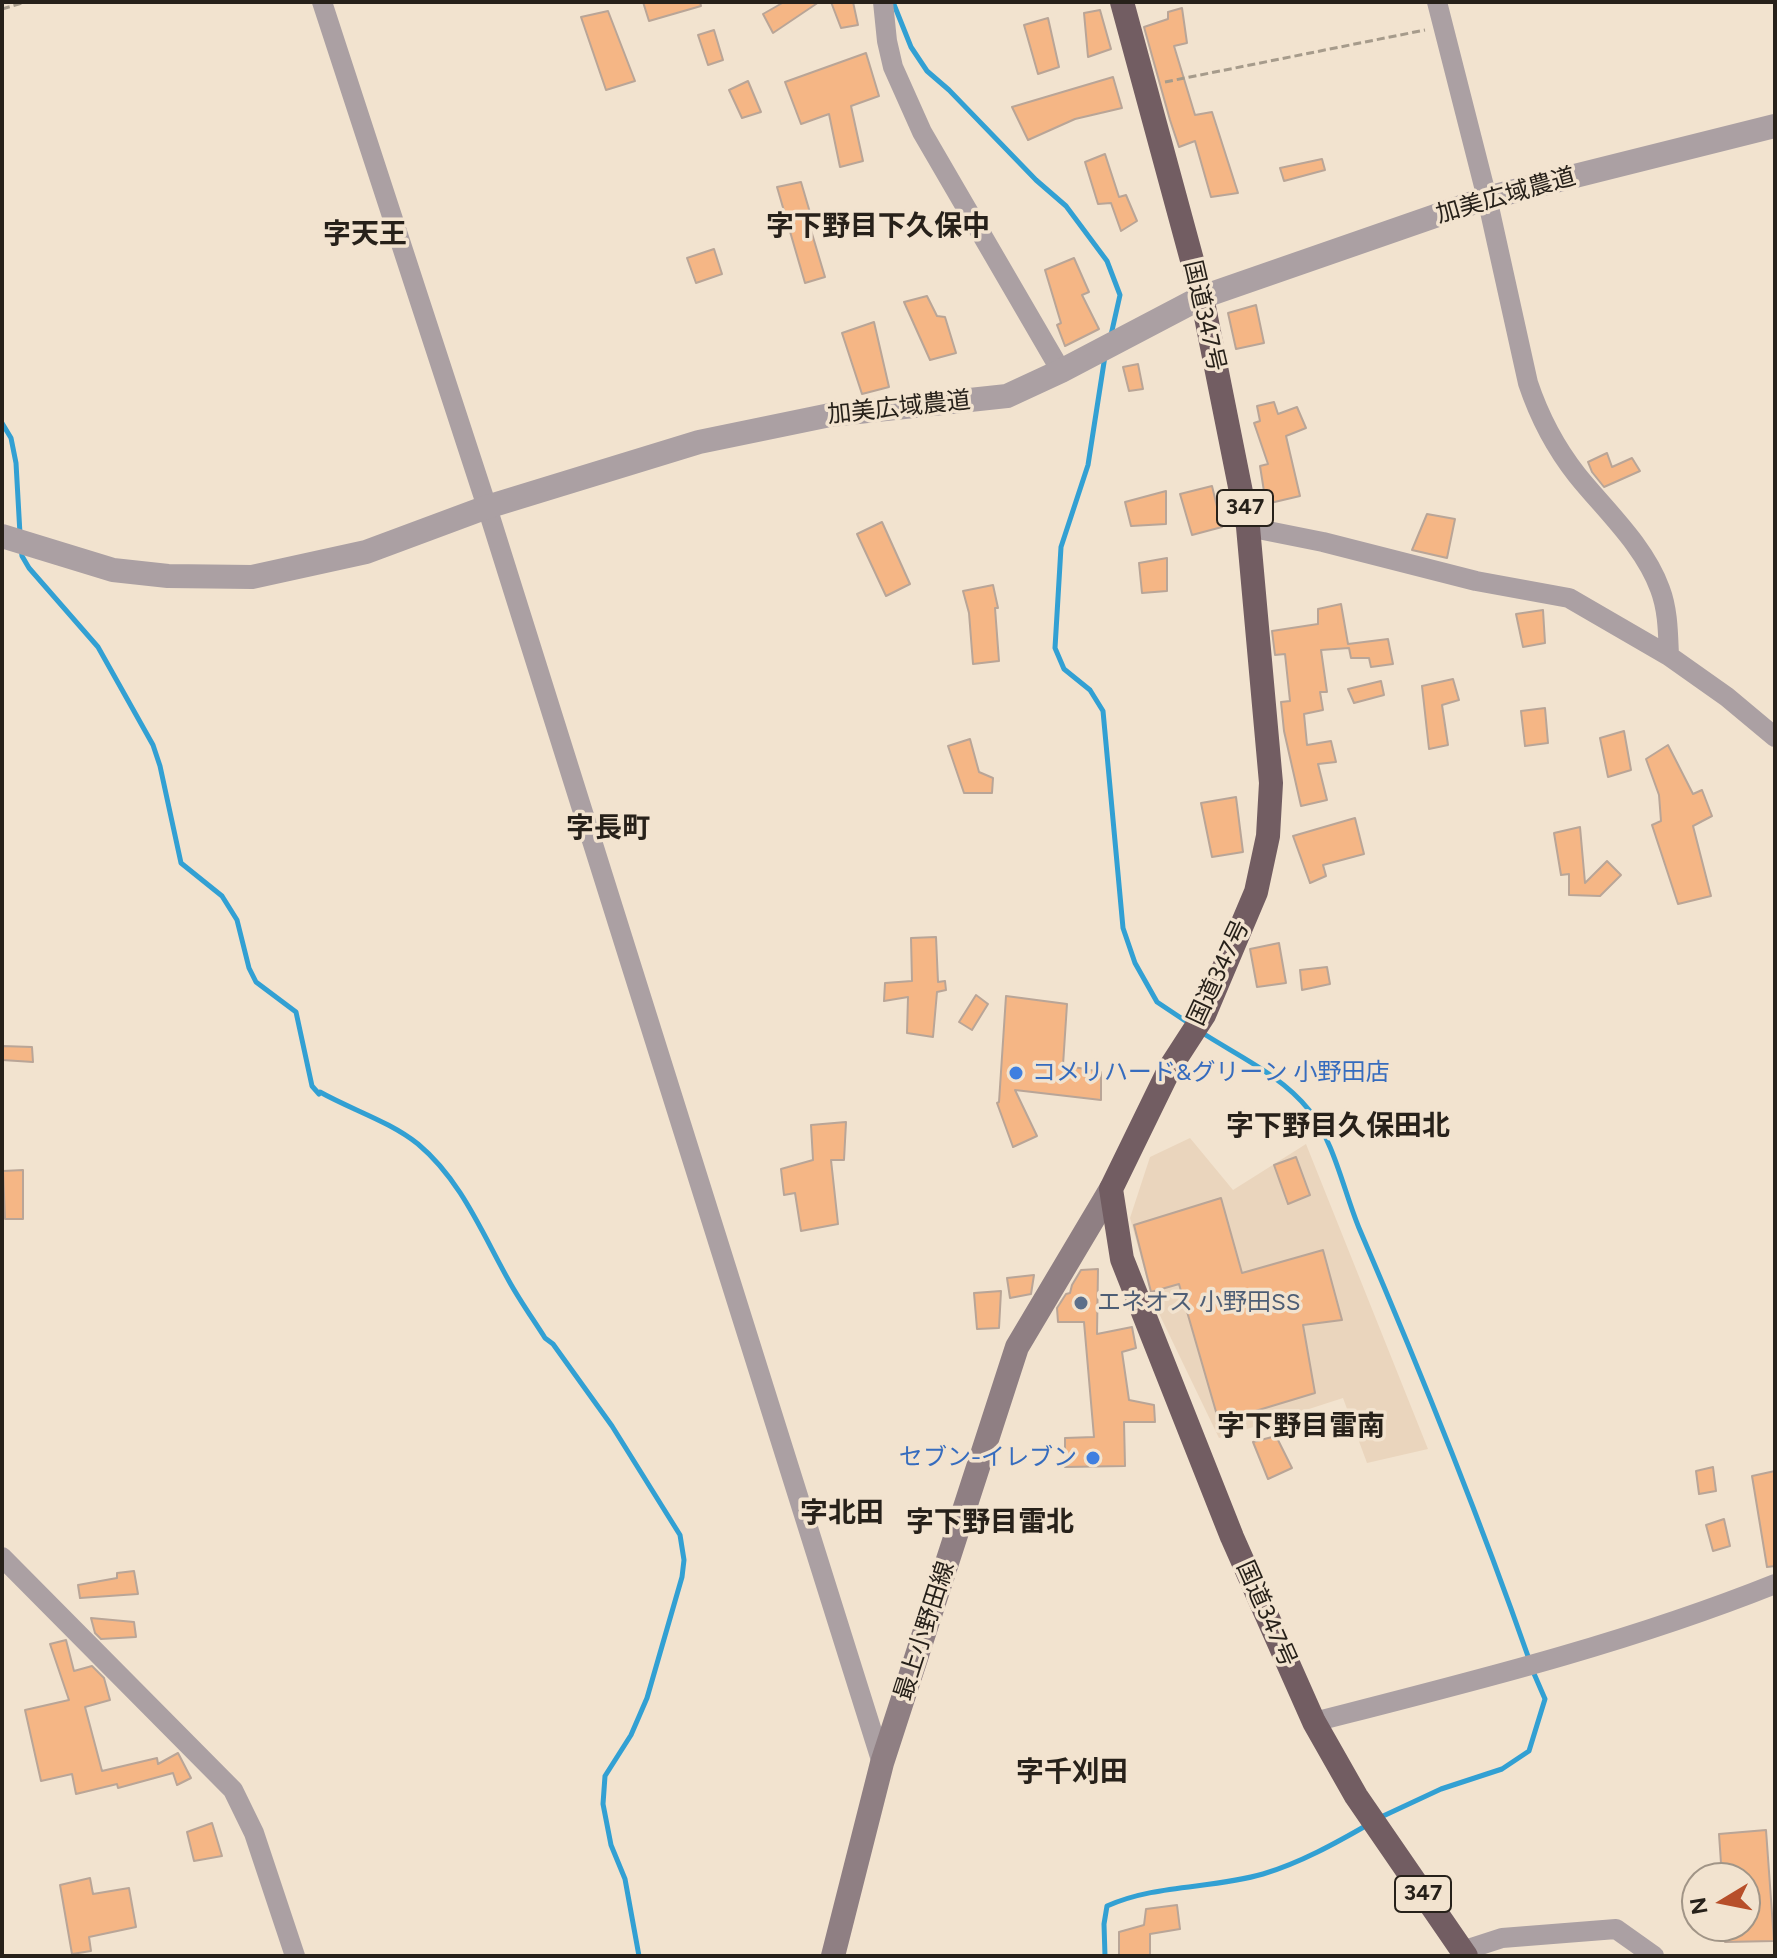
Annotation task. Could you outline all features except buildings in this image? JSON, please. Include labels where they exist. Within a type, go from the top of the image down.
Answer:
[{"type":"highway","name":"国道347号","points":[[1122,2],[1202,297],[1248,527],[1271,783],[1268,836],[1256,892],[1204,1015],[1171,1066],[1111,1189],[1122,1259],[1232,1537],[1314,1722],[1374,1821],[1464,1953]]},
{"type":"main road","name":"最上小野田線","points":[[833,1956],[882,1763],[1017,1347],[1111,1189]]},
{"type":"street","points":[[322,2],[487,507],[882,1763]]},
{"type":"street","points":[[883,2],[893,67],[922,132],[1061,371]]},
{"type":"street","points":[[1437,2],[1537,410],[1574,472],[1633,542],[1650,568],[1660,589],[1667,618],[1669,656]]},
{"type":"street","name":"加美広域農道","points":[[2,536],[113,570],[168,576],[252,577],[366,552],[487,507],[699,442],[830,415],[1007,396],[1202,297],[1487,198],[1775,126]]},
{"type":"street","points":[[1248,527],[1323,542],[1476,581],[1569,598],[1669,656],[1727,697],[1775,737]]},
{"type":"street","points":[[2,1557],[233,1790],[254,1833],[295,1956]]},
{"type":"street","points":[[1314,1722],[1543,1663],[1718,1607],[1775,1584]]},
{"type":"street","points":[[1464,1953],[1502,1938],[1616,1929],[1654,1956]]},
{"type":"path","points":[[2,9],[26,2]]},
{"type":"path","points":[[1144,86],[1444,26]]},
{"type":"shaded area","points":[[1190,1138],[1233,1190],[1306,1144],[1428,1449],[1367,1463],[1343,1398],[1219,1438],[1153,1301],[1130,1218],[1150,1157]]},
{"type":"waterway","points":[[893,2],[911,47],[927,71],[1066,206],[1107,261],[1120,295],[1111,335]]},
{"type":"waterway","points":[[1105,356],[1088,465],[1061,547],[1055,648],[1064,669],[1090,690],[1103,711],[1123,928],[1135,963],[1157,1002],[1190,1024]]},
{"type":"waterway","points":[[2,423],[11,438],[16,463],[20,534]]},
{"type":"waterway","points":[[21,548],[29,568],[98,647],[153,745],[181,863],[222,896],[237,920],[249,968],[256,982],[296,1012],[312,1086],[319,1094],[407,1136],[447,1174],[470,1208],[522,1303],[612,1426],[680,1535],[684,1560],[682,1577],[647,1698],[631,1735],[605,1776],[603,1804],[611,1845],[625,1879],[639,1956]]},
{"type":"waterway","points":[[1201,1032],[1286,1086],[1318,1122],[1469,1496],[1529,1659]]},
{"type":"waterway","points":[[1381,1817],[1441,1789],[1502,1769],[1529,1751],[1545,1699],[1532,1669]]},
{"type":"waterway","points":[[1105,1956],[1107,1906],[1164,1890],[1263,1874],[1304,1858],[1369,1824]]},
{"type":"place","name":"コメリハード&グリーン 小野田店","points":[[1016,1073]]},
{"type":"place","name":"エネオス 小野田SS","points":[[1081,1303]]},
{"type":"place","name":"セブン-イレブン","points":[[1093,1458]]},
{"type":"district","name":"字下野目下久保中","points":[[878,227]]},
{"type":"district","name":"字天王","points":[[365,235]]},
{"type":"district","name":"字長町","points":[[608,829]]},
{"type":"district","name":"字下野目久保田北","points":[[1338,1127]]},
{"type":"district","name":"字下野目雷南","points":[[1301,1427]]},
{"type":"district","name":"字北田","points":[[842,1514]]},
{"type":"district","name":"字下野目雷北","points":[[990,1523]]},
{"type":"district","name":"字千刈田","points":[[1072,1773]]}]
